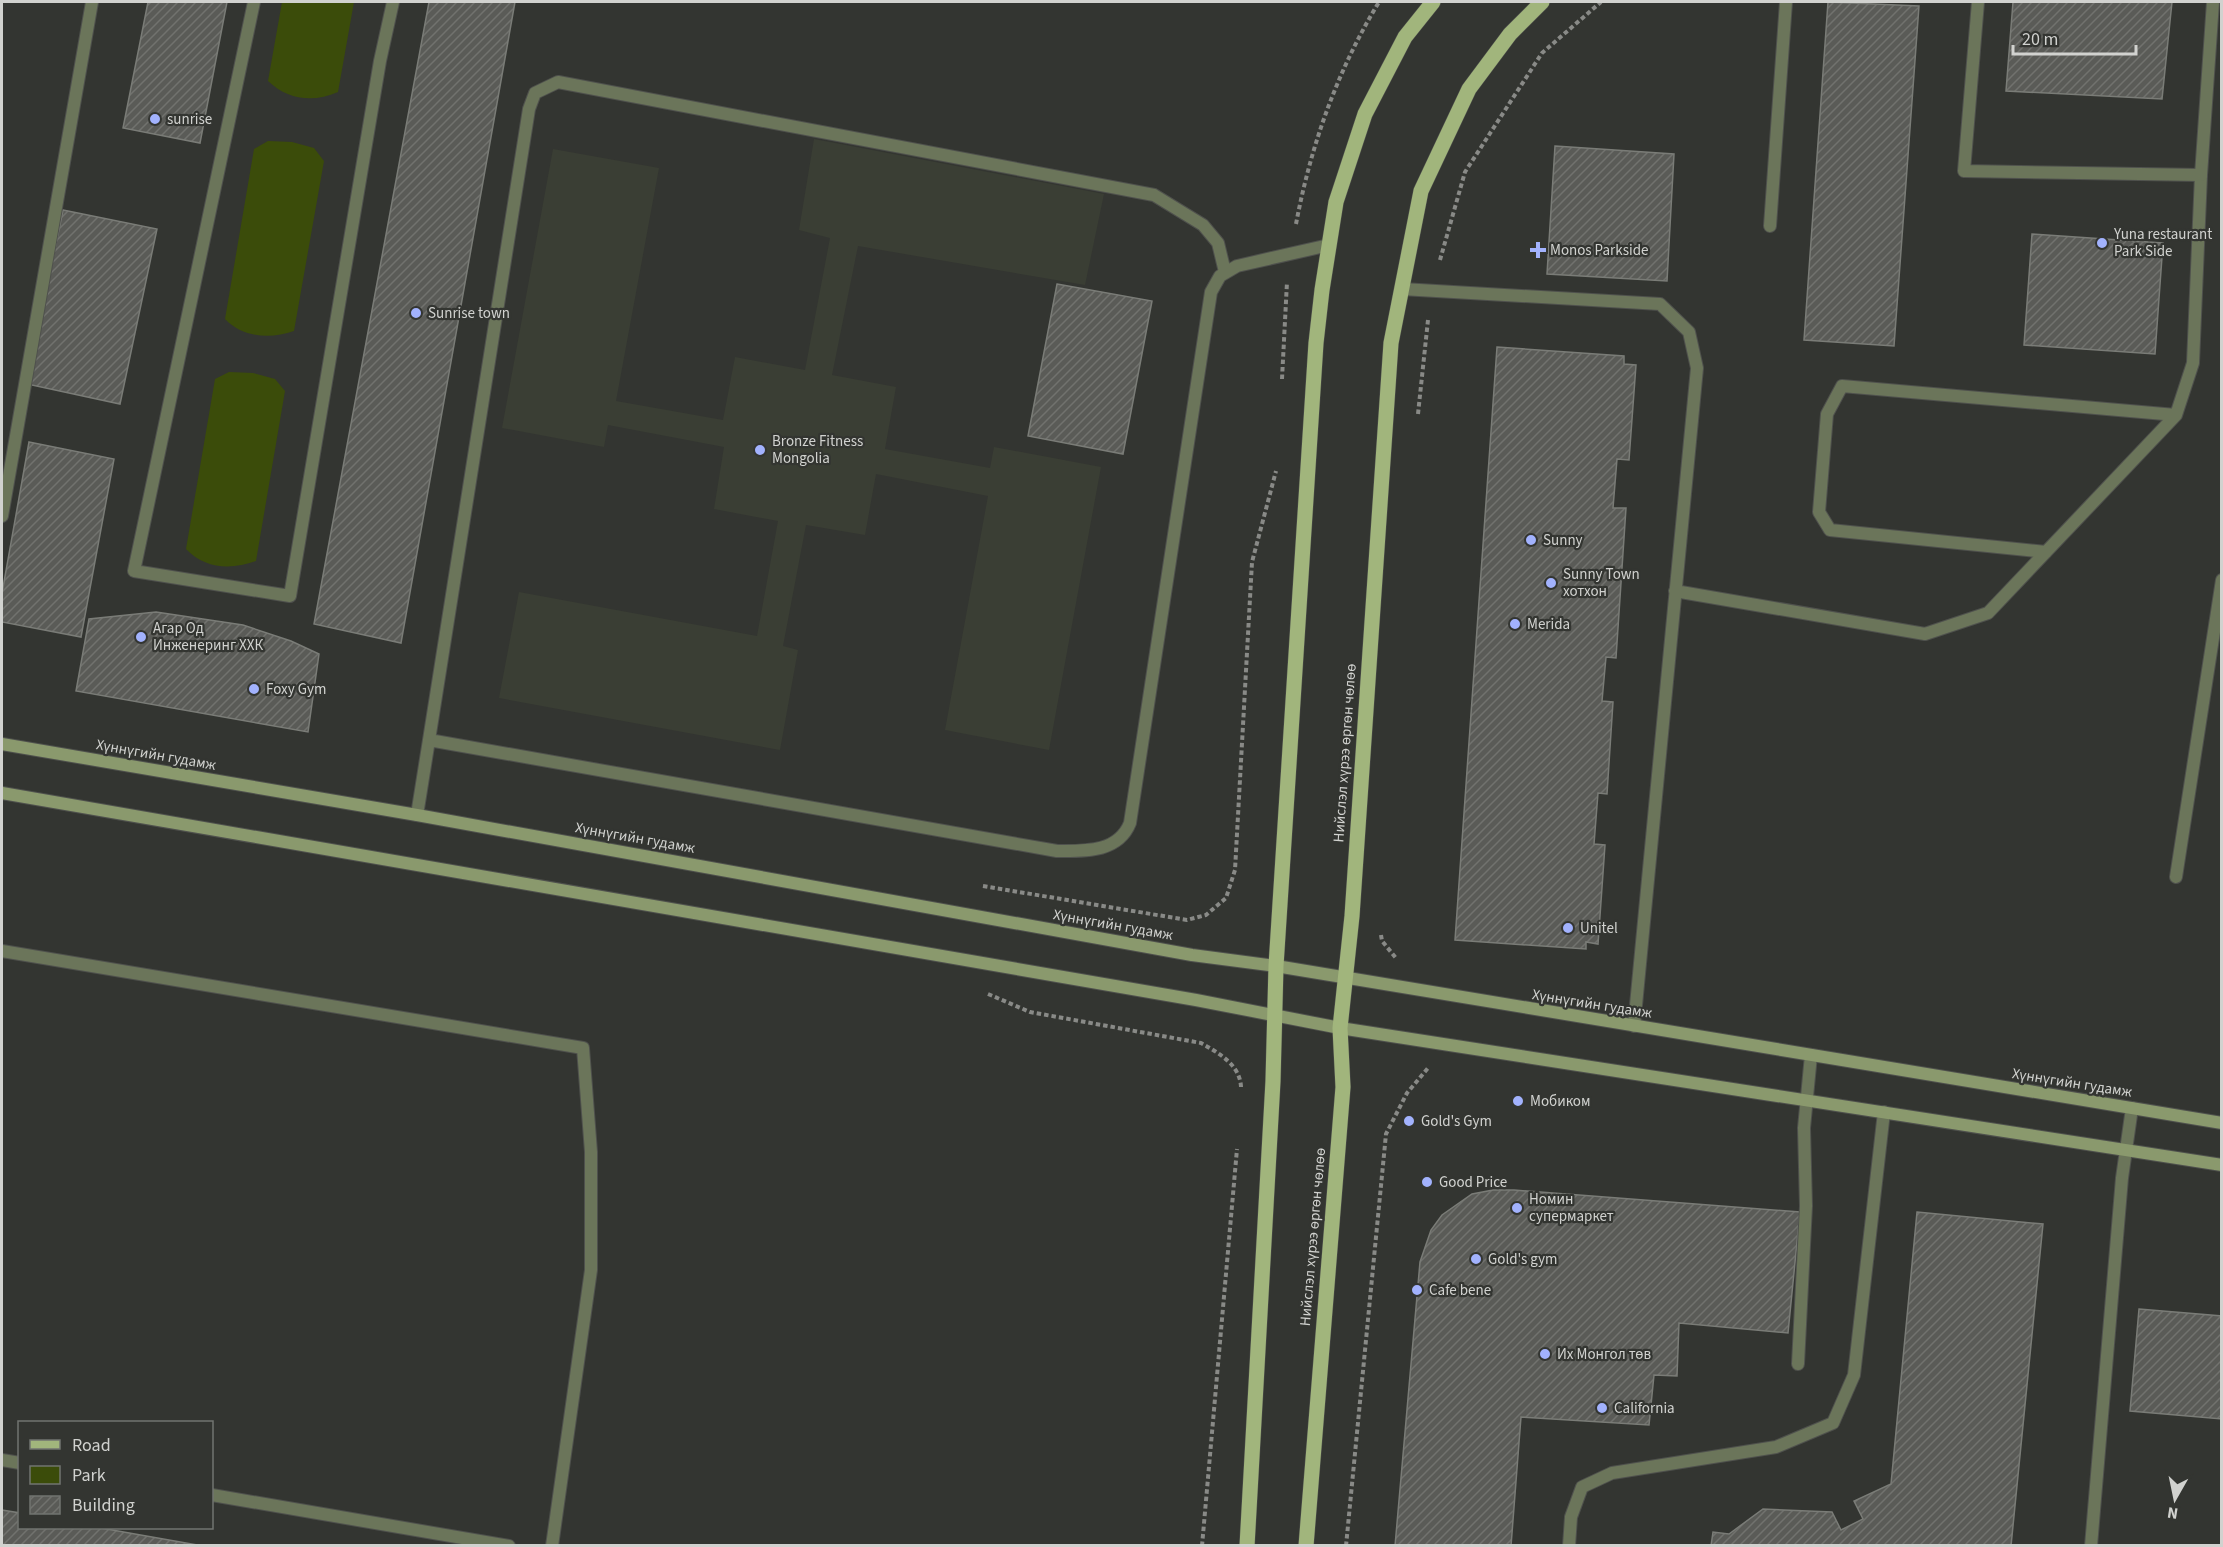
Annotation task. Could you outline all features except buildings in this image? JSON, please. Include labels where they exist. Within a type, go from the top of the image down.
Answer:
[{"type":"main road","points":[[1247,1545],[1273,1081],[1276,966],[1316,343],[1336,202],[1365,114],[1405,37],[1433,2]]},
{"type":"main road","name":"Нийслэл хүрээ өргөн чөлөө","points":[[1306,1545],[1343,1087],[1341,1028],[1344,978],[1352,916],[1391,343],[1421,192],[1469,89],[1510,34],[1542,2]]},
{"type":"main road","name":"Хүннүгийн гудамж","points":[[2,744],[417,814],[1192,955],[1276,966],[2222,1123]]},
{"type":"main road","points":[[2,793],[1274,1014],[1341,1028],[2222,1165]]},
{"type":"street","points":[[2,516],[92,2]]},
{"type":"street","points":[[254,2],[134,571],[290,596],[380,61],[393,2]]},
{"type":"street","points":[[1770,226],[1786,2]]},
{"type":"street","points":[[1978,2],[1964,171],[2201,175]]},
{"type":"street","points":[[1675,591],[1925,634],[1988,613],[2176,415],[2193,363],[2201,175],[2214,2]]},
{"type":"street","points":[[417,814],[529,109],[535,93],[558,82],[1154,195],[1203,225],[1218,243],[1225,272]]},
{"type":"street","points":[[429,740],[1057,851],[1084,851],[1112,843],[1124,835],[1130,823],[1210,300],[1217,280],[1225,272],[1246,262],[1329,245]]},
{"type":"street","points":[[1402,289],[1660,304],[1689,332],[1697,368],[1634,1026]]},
{"type":"street","points":[[2046,552],[1830,530],[1818,512],[1827,414],[1842,386],[2176,415]]},
{"type":"street","points":[[2176,877],[2222,580]]},
{"type":"street","points":[[2,951],[583,1048],[591,1152],[591,1270],[552,1545]]},
{"type":"street","points":[[1798,1364],[1806,1206],[1804,1128],[1811,1055]]},
{"type":"street","points":[[2091,1545],[2122,1178],[2132,1108]]},
{"type":"street","points":[[1569,1545],[1571,1517],[1582,1487],[1612,1473],[1776,1447],[1833,1423],[1854,1375],[1884,1112]]},
{"type":"street","points":[[2,1460],[18,1463]]},
{"type":"street","points":[[213,1495],[508,1545]]},
{"type":"path","points":[[1281,388],[1290,253],[1313,149],[1331,95],[1367,21],[1379,2]]},
{"type":"path","points":[[1187,920],[1206,915],[1226,898],[1235,870],[1252,562],[1277,462]]},
{"type":"path","points":[[1380,932],[1382,941],[1402,964]]},
{"type":"path","points":[[981,991],[1030,1012],[1201,1043],[1224,1055],[1241,1077],[1241,1095]]},
{"type":"path","points":[[1346,1545],[1386,1134],[1407,1093],[1430,1066]]},
{"type":"path","points":[[1202,1545],[1238,1138]]},
{"type":"shaded area","points":[[814,139],[1104,194],[1085,285],[858,246],[832,375],[896,387],[885,449],[990,468],[994,447],[1101,467],[1049,750],[945,730],[988,496],[876,474],[865,535],[806,525],[783,646],[798,650],[780,750],[499,698],[519,592],[757,636],[778,521],[714,509],[724,447],[608,425],[604,447],[502,428],[553,149],[659,168],[616,401],[723,420],[735,357],[805,370],[830,238],[799,230]]},
{"type":"green space","points":[[282,2],[354,2],[338,92],[319,98],[301,98],[284,92],[268,81]]},
{"type":"green space","points":[[268,141],[292,142],[314,148],[324,161],[294,331],[267,336],[240,330],[225,319],[254,149]]},
{"type":"green space","points":[[229,372],[253,373],[275,379],[285,391],[256,561],[237,566],[219,566],[201,561],[186,549],[215,379]]},
{"type":"place","name":"sunrise","points":[[155,119]]},
{"type":"place","name":"Yuna restaurant Park Side","points":[[2102,243]]},
{"type":"place","name":"Monos Parkside","points":[[1538,250]]},
{"type":"place","name":"Sunrise town","points":[[416,313]]},
{"type":"place","name":"Bronze Fitness Mongolia","points":[[760,450]]},
{"type":"place","name":"Sunny","points":[[1531,540]]},
{"type":"place","name":"Sunny Town хотхон","points":[[1551,583]]},
{"type":"place","name":"Merida","points":[[1515,624]]},
{"type":"place","name":"Агар Од Инженеринг ХХК","points":[[141,637]]},
{"type":"place","name":"Foxy Gym","points":[[254,689]]},
{"type":"place","name":"Unitel","points":[[1568,928]]},
{"type":"place","name":"Мобиком","points":[[1518,1101]]},
{"type":"place","name":"Gold's Gym","points":[[1409,1121]]},
{"type":"place","name":"Good Price","points":[[1427,1182]]},
{"type":"place","name":"Номин супермаркет","points":[[1517,1208]]},
{"type":"place","name":"Gold's gym","points":[[1476,1259]]},
{"type":"place","name":"Cafe bene","points":[[1417,1290]]},
{"type":"place","name":"Их Монгол төв","points":[[1545,1354]]},
{"type":"place","name":"California","points":[[1602,1408]]}]
